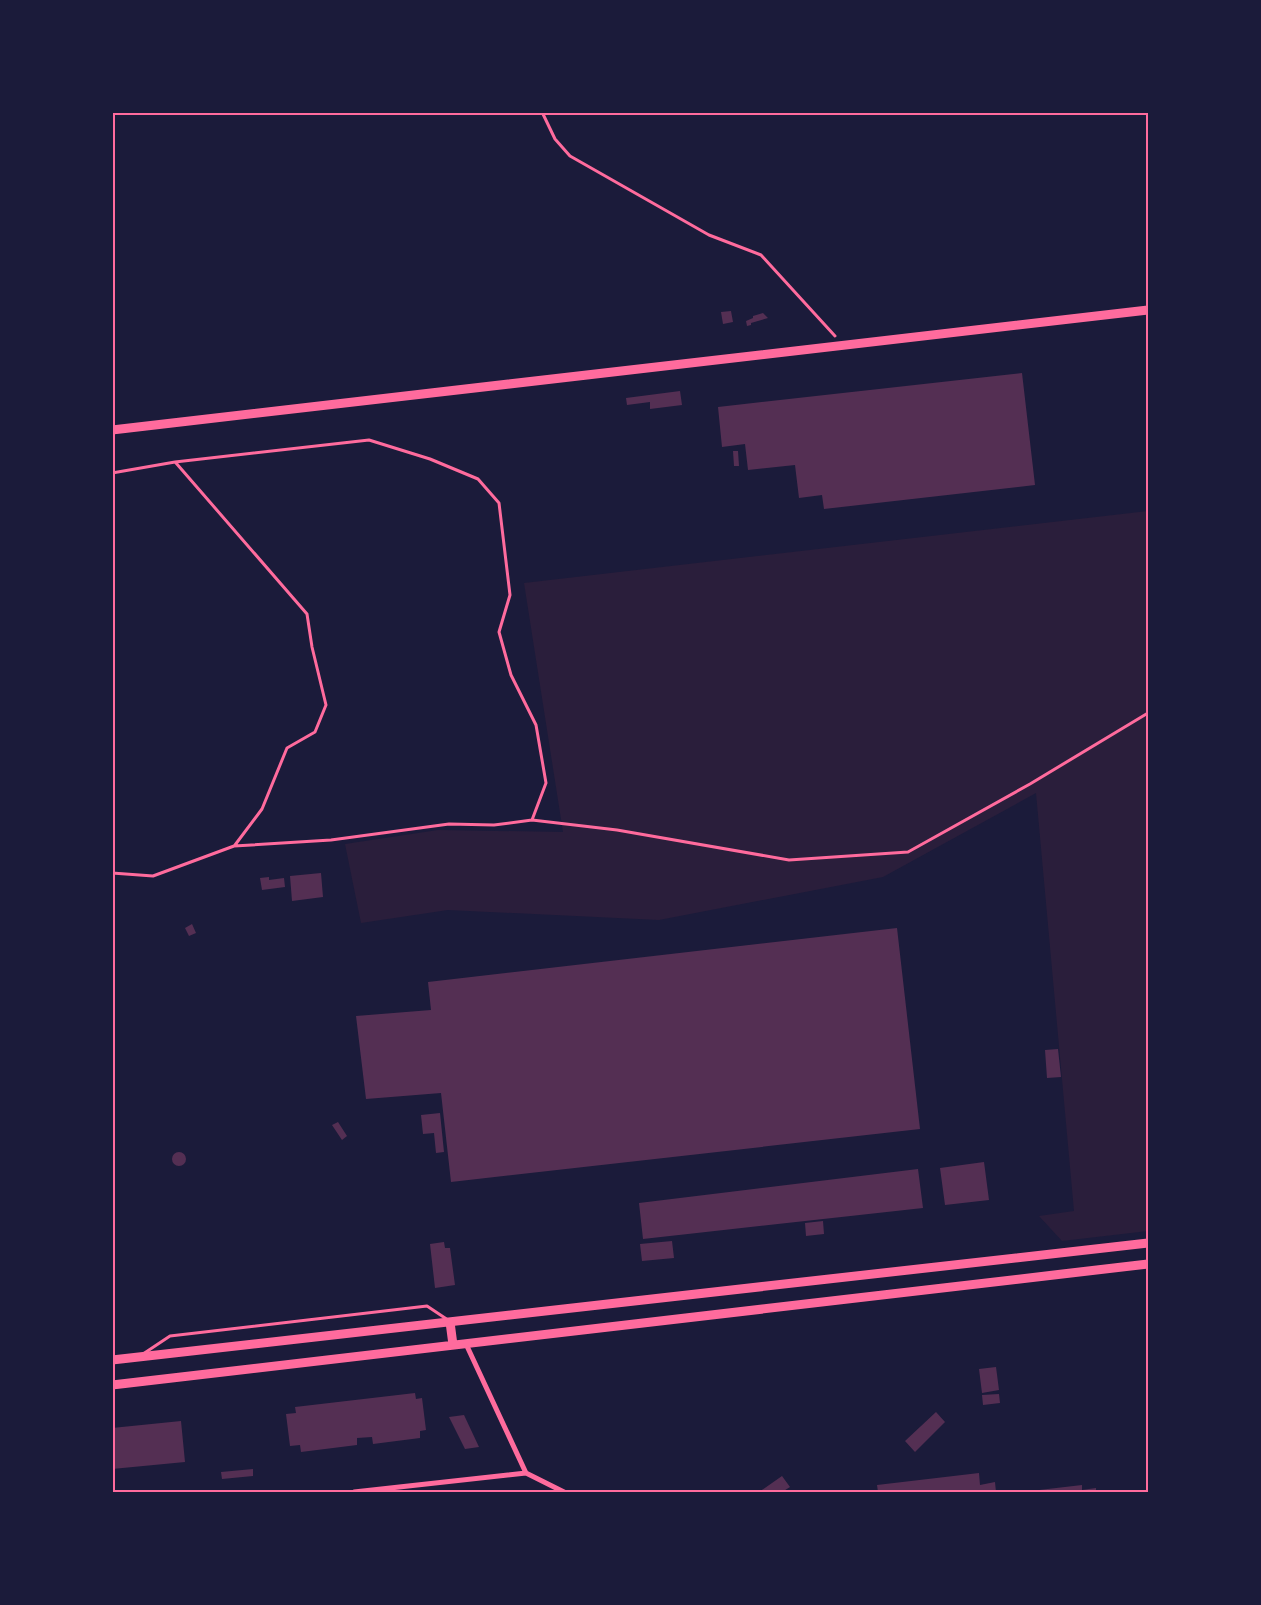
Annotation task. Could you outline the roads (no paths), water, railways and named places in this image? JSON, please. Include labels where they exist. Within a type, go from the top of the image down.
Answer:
[{"type":"street","points":[[112,430],[1148,310]]},
{"type":"street","points":[[112,1360],[1148,1243]]},
{"type":"street","points":[[112,1384],[1148,1264]]},
{"type":"street","points":[[450,1322],[453,1345]]},
{"type":"street","points":[[466,1343],[526,1473]]},
{"type":"street","points":[[354,1492],[526,1473],[564,1492]]},
{"type":"lane","points":[[138,1357],[170,1336],[427,1306],[450,1322]]}]
